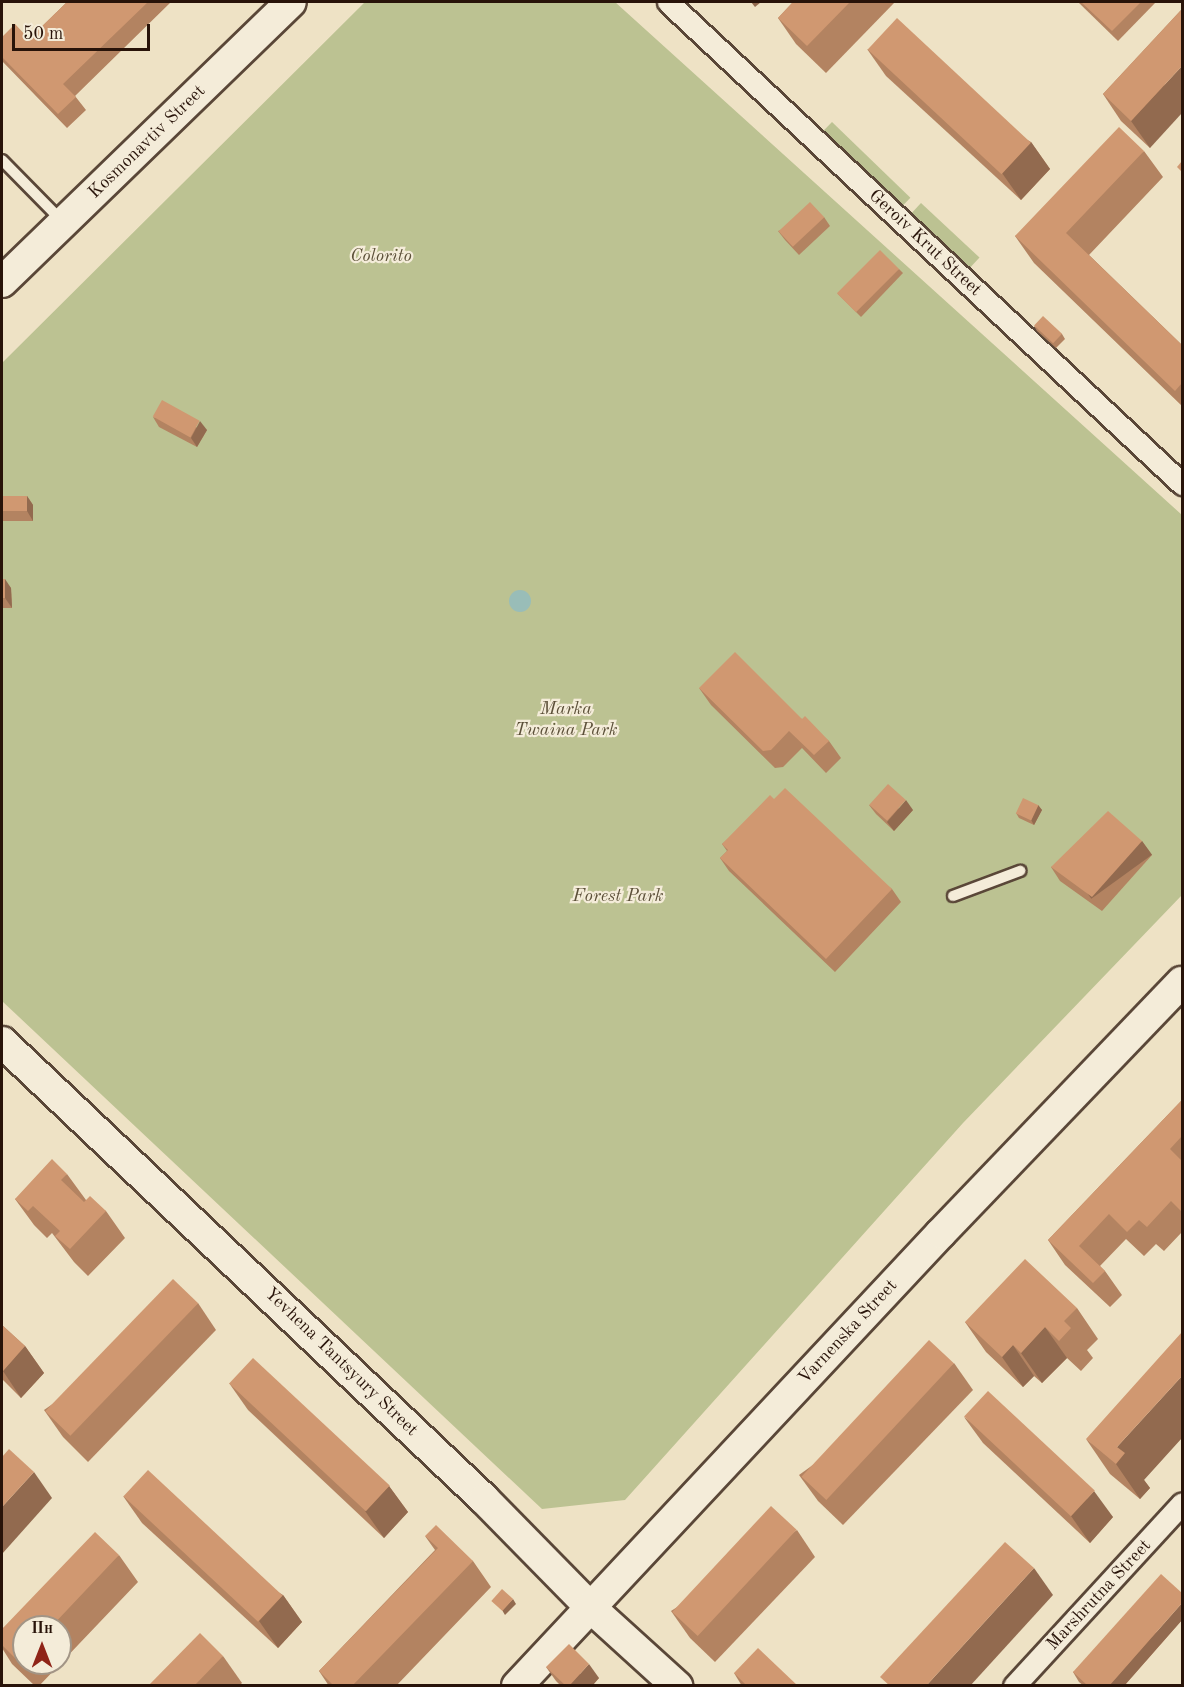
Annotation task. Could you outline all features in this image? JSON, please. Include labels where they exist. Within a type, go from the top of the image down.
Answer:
[{"type":"street","name":"Kosmonavtiv Street","points":[[2,282],[291,2]]},
{"type":"street","name":"Geroiv Krut Street","points":[[668,2],[1182,484]]},
{"type":"street","name":"Varnenska Street","points":[[517,1686],[941,1233],[1182,982]]},
{"type":"street","name":"Yevhena Tantsyury Street","points":[[2,1042],[476,1491],[590,1607],[677,1686]]},
{"type":"street","name":"Marshrutna Street","points":[[1014,1686],[1182,1503]]},
{"type":"lane","points":[[2,160],[64,222]]},
{"type":"lane","points":[[953,896],[1020,871]]},
{"type":"green space","name":"Marka Twaina Park","points":[[365,2],[615,2],[1182,515],[1182,895],[963,1123],[625,1500],[542,1509],[2,1001],[2,363]]},
{"type":"green space","points":[[832,122],[910,198],[901,208],[822,132]]},
{"type":"green space","points":[[921,203],[980,258],[969,269],[911,214]]},
{"type":"water","points":[[520,590],[528,593],[531,601],[528,609],[520,612],[512,609],[509,601],[512,593]]},
{"type":"building","points":[[67,2],[148,2],[63,84],[76,97],[58,114],[2,57],[2,37],[15,24],[29,39]]},
{"type":"building","points":[[793,2],[850,2],[807,46],[778,18]]},
{"type":"building","points":[[1081,2],[1141,2],[1112,31]]},
{"type":"building","points":[[1182,9],[1182,66],[1131,121],[1103,94]]},
{"type":"building","points":[[897,18],[1031,143],[1002,174],[868,49]]},
{"type":"building","points":[[1119,127],[1144,151],[1066,233],[1182,345],[1182,383],[1175,391],[1015,236]]},
{"type":"building","points":[[1182,161],[1182,172],[1177,167]]},
{"type":"building","points":[[810,202],[824,217],[793,247],[779,231]]},
{"type":"building","points":[[880,250],[899,269],[856,312],[837,293]]},
{"type":"building","points":[[1043,316],[1062,334],[1053,343],[1034,326]]},
{"type":"building","points":[[162,400],[200,421],[190,437],[153,417]]},
{"type":"building","points":[[2,496],[27,496],[27,511],[2,511]]},
{"type":"building","points":[[2,579],[5,579],[5,598],[2,598]]},
{"type":"building","points":[[735,652],[802,719],[805,716],[829,741],[814,755],[789,731],[771,750],[763,751],[699,688]]},
{"type":"building","points":[[888,784],[906,800],[887,821],[869,805]]},
{"type":"building","points":[[785,788],[892,889],[826,959],[720,858],[728,850],[722,844],[770,795],[774,799]]},
{"type":"building","points":[[1023,798],[1038,805],[1031,821],[1016,813]]},
{"type":"building","points":[[1108,811],[1142,841],[1092,897],[1051,867]]},
{"type":"building","points":[[1182,1100],[1182,1136],[1170,1149],[1182,1161],[1182,1212],[1171,1201],[1147,1227],[1139,1220],[1127,1232],[1109,1214],[1079,1246],[1105,1271],[1093,1283],[1048,1240]]},
{"type":"building","points":[[52,1159],[67,1174],[61,1180],[84,1202],[90,1196],[106,1211],[70,1249],[55,1236],[60,1231],[33,1206],[28,1211],[15,1199]]},
{"type":"building","points":[[1025,1259],[1077,1308],[1064,1321],[1071,1328],[1059,1341],[1045,1327],[1021,1353],[1013,1345],[1002,1357],[965,1322]]},
{"type":"building","points":[[173,1279],[198,1303],[70,1436],[45,1411]]},
{"type":"building","points":[[2,1325],[25,1346],[3,1371],[2,1370]]},
{"type":"building","points":[[1182,1332],[1182,1376],[1117,1447],[1125,1453],[1116,1464],[1086,1439]]},
{"type":"building","points":[[929,1340],[954,1363],[826,1500],[801,1477]]},
{"type":"building","points":[[253,1358],[390,1486],[366,1511],[229,1384]]},
{"type":"building","points":[[988,1391],[1095,1491],[1071,1516],[964,1417]]},
{"type":"building","points":[[9,1449],[34,1472],[2,1507],[2,1457]]},
{"type":"building","points":[[148,1470],[283,1595],[258,1622],[123,1496]]},
{"type":"building","points":[[771,1506],[797,1530],[698,1636],[672,1612]]},
{"type":"building","points":[[436,1525],[473,1561],[352,1686],[334,1686],[319,1671],[438,1548],[425,1536]]},
{"type":"building","points":[[95,1532],[119,1555],[62,1615],[15,1615]]},
{"type":"building","points":[[1005,1542],[1034,1568],[926,1686],[890,1686],[880,1677]]},
{"type":"building","points":[[1161,1574],[1182,1593],[1182,1603],[1109,1686],[1088,1686],[1073,1672]]},
{"type":"building","points":[[502,1589],[513,1599],[502,1611],[491,1601]]},
{"type":"building","points":[[12,1619],[12,1655],[2,1645],[2,1629]]},
{"type":"building","points":[[200,1633],[223,1656],[194,1686],[148,1686]]},
{"type":"building","points":[[569,1644],[589,1664],[569,1686],[566,1686],[546,1667]]},
{"type":"building","points":[[758,1648],[798,1686],[747,1686],[734,1673]]},
{"type":"park label","name":"Colorito","points":[[381,256]]},
{"type":"park label","name":"Forest Park","points":[[618,896]]}]
